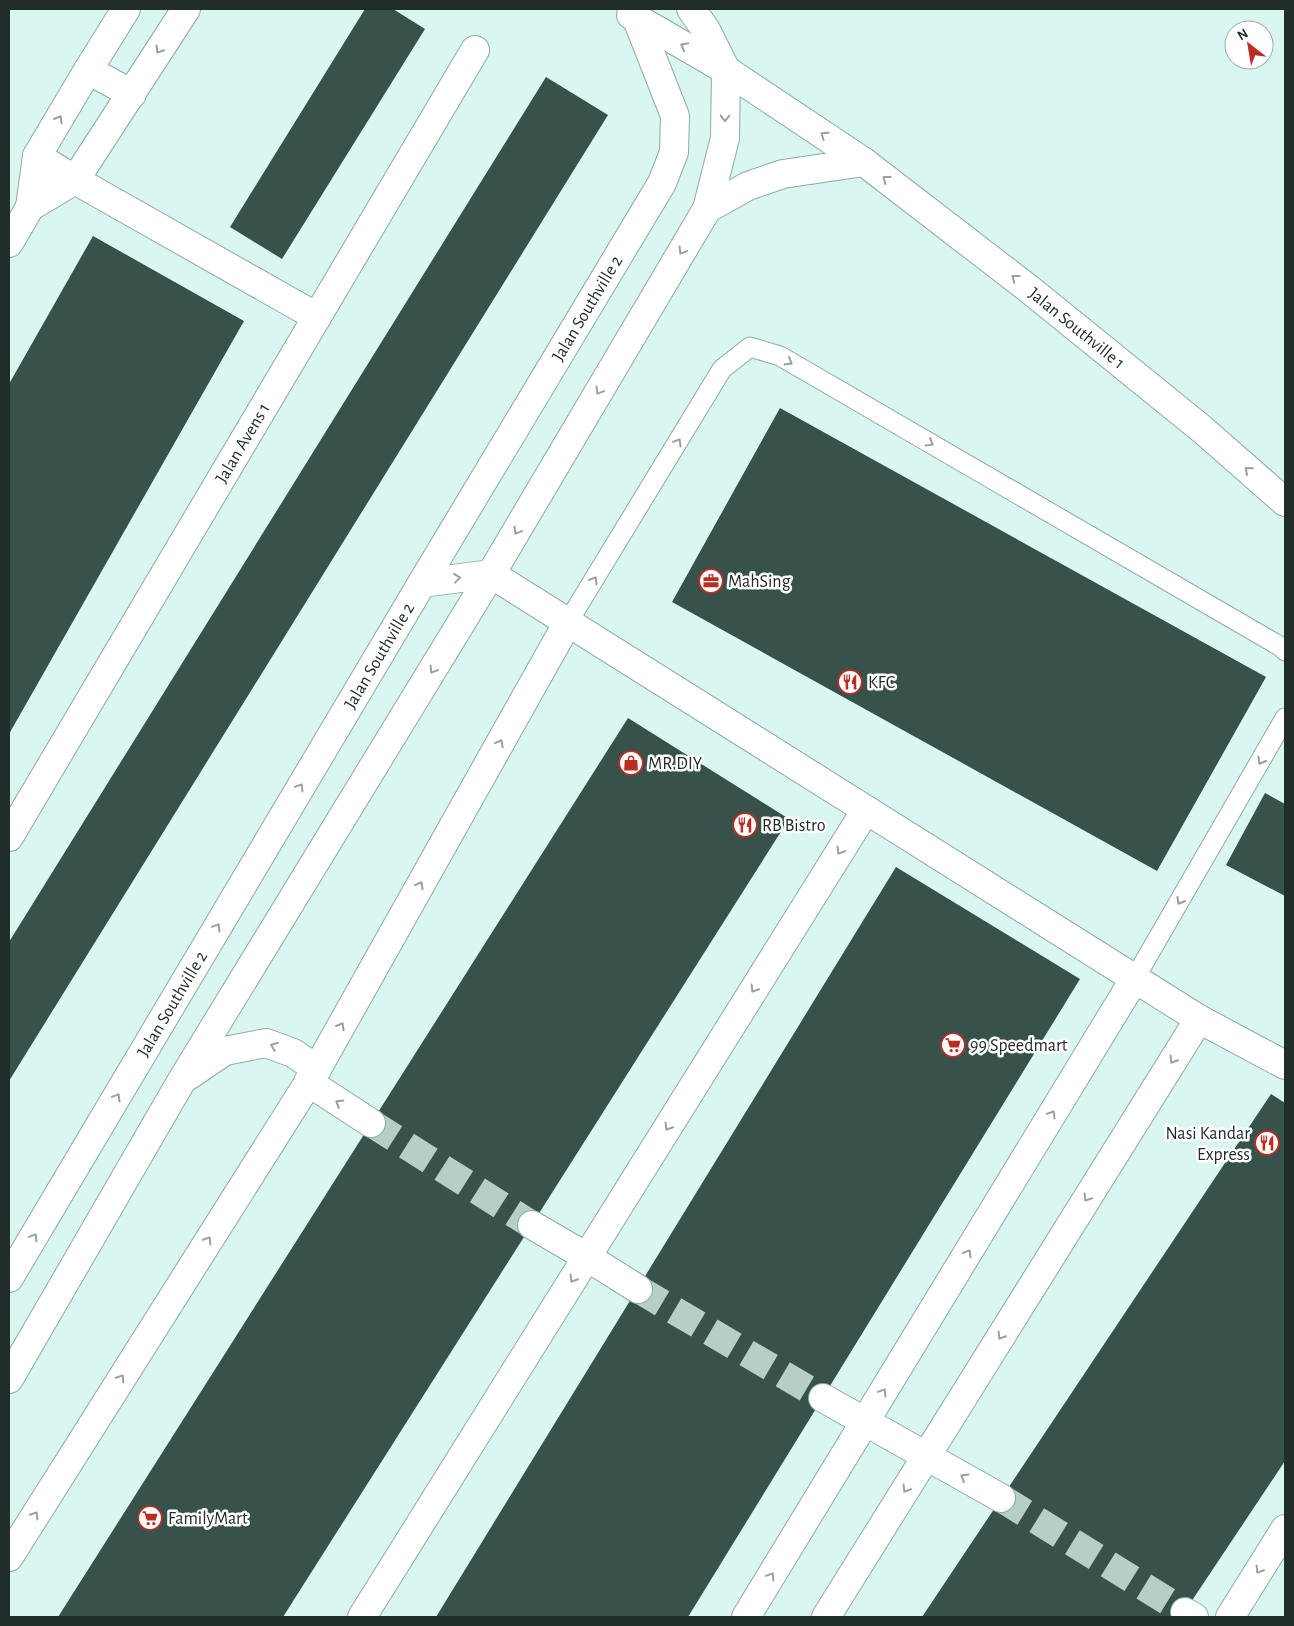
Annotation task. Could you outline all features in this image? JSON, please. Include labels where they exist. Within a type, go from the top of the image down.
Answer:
[{"type":"street","points":[[9,243],[30,207],[38,156],[126,9]]},
{"type":"street","points":[[30,207],[75,180],[186,9]]},
{"type":"street","points":[[9,1379],[182,1080],[492,574],[707,210],[725,138],[726,70],[706,30],[691,9]]},
{"type":"street","name":"Jalan Southville 1","points":[[629,14],[726,70],[864,162],[1037,295],[1203,430],[1285,502]]},
{"type":"street","name":"Jalan Southville 2","points":[[9,1278],[662,183],[674,152],[674,116],[629,14]]},
{"type":"street","name":"Jalan Avens 1","points":[[10,833],[475,50]]},
{"type":"street","points":[[88,70],[132,94]]},
{"type":"street","points":[[38,156],[75,180],[317,317]]},
{"type":"street","points":[[707,210],[748,186],[783,174],[864,162]]},
{"type":"street","points":[[422,583],[492,574],[1199,1019],[1285,1065]]},
{"type":"street","points":[[9,1556],[312,1076],[568,622]]},
{"type":"street","points":[[362,1617],[866,810]]},
{"type":"street","points":[[746,1617],[1135,978]]},
{"type":"street","points":[[826,1617],[1199,1019]]},
{"type":"street","points":[[182,1080],[225,1052],[266,1043],[293,1053],[312,1076],[371,1123]]},
{"type":"street","points":[[532,1225],[587,1256],[638,1289]]},
{"type":"street","points":[[823,1398],[1001,1498]]},
{"type":"street","points":[[1230,1617],[1285,1529]]},
{"type":"lane","points":[[568,622],[722,369],[750,347],[780,356],[1283,648],[1285,651]]},
{"type":"lane","points":[[1135,978],[1285,718]]},
{"type":"building","points":[[365,9],[393,9],[425,29],[282,259],[230,227]]},
{"type":"building","points":[[546,77],[608,115],[9,1081],[9,942]]},
{"type":"building","points":[[93,236],[244,321],[9,734],[9,384]]},
{"type":"building","points":[[780,408],[1266,677],[1157,871],[672,602]]},
{"type":"building","points":[[628,718],[789,819],[283,1617],[58,1617]]},
{"type":"building","points":[[1265,793],[1285,804],[1285,896],[1226,865]]},
{"type":"building","points":[[896,867],[1080,979],[688,1617],[436,1617]]},
{"type":"building","points":[[1271,1094],[1285,1103],[1285,1461],[1181,1617],[922,1617]]},
{"type":"tunnel","points":[[371,1123],[532,1225]]},
{"type":"tunnel","points":[[638,1289],[823,1398]]},
{"type":"tunnel","points":[[1001,1498],[1185,1612]]},
{"type":"place","name":"MahSing","points":[[711,581]]},
{"type":"place","name":"KFC","points":[[850,682]]},
{"type":"place","name":"MR.DIY","points":[[631,763]]},
{"type":"place","name":"RB Bistro","points":[[745,825]]},
{"type":"place","name":"99 Speedmart","points":[[953,1045]]},
{"type":"place","name":"Nasi Kandar Express","points":[[1267,1143]]},
{"type":"place","name":"FamilyMart","points":[[150,1518]]}]
